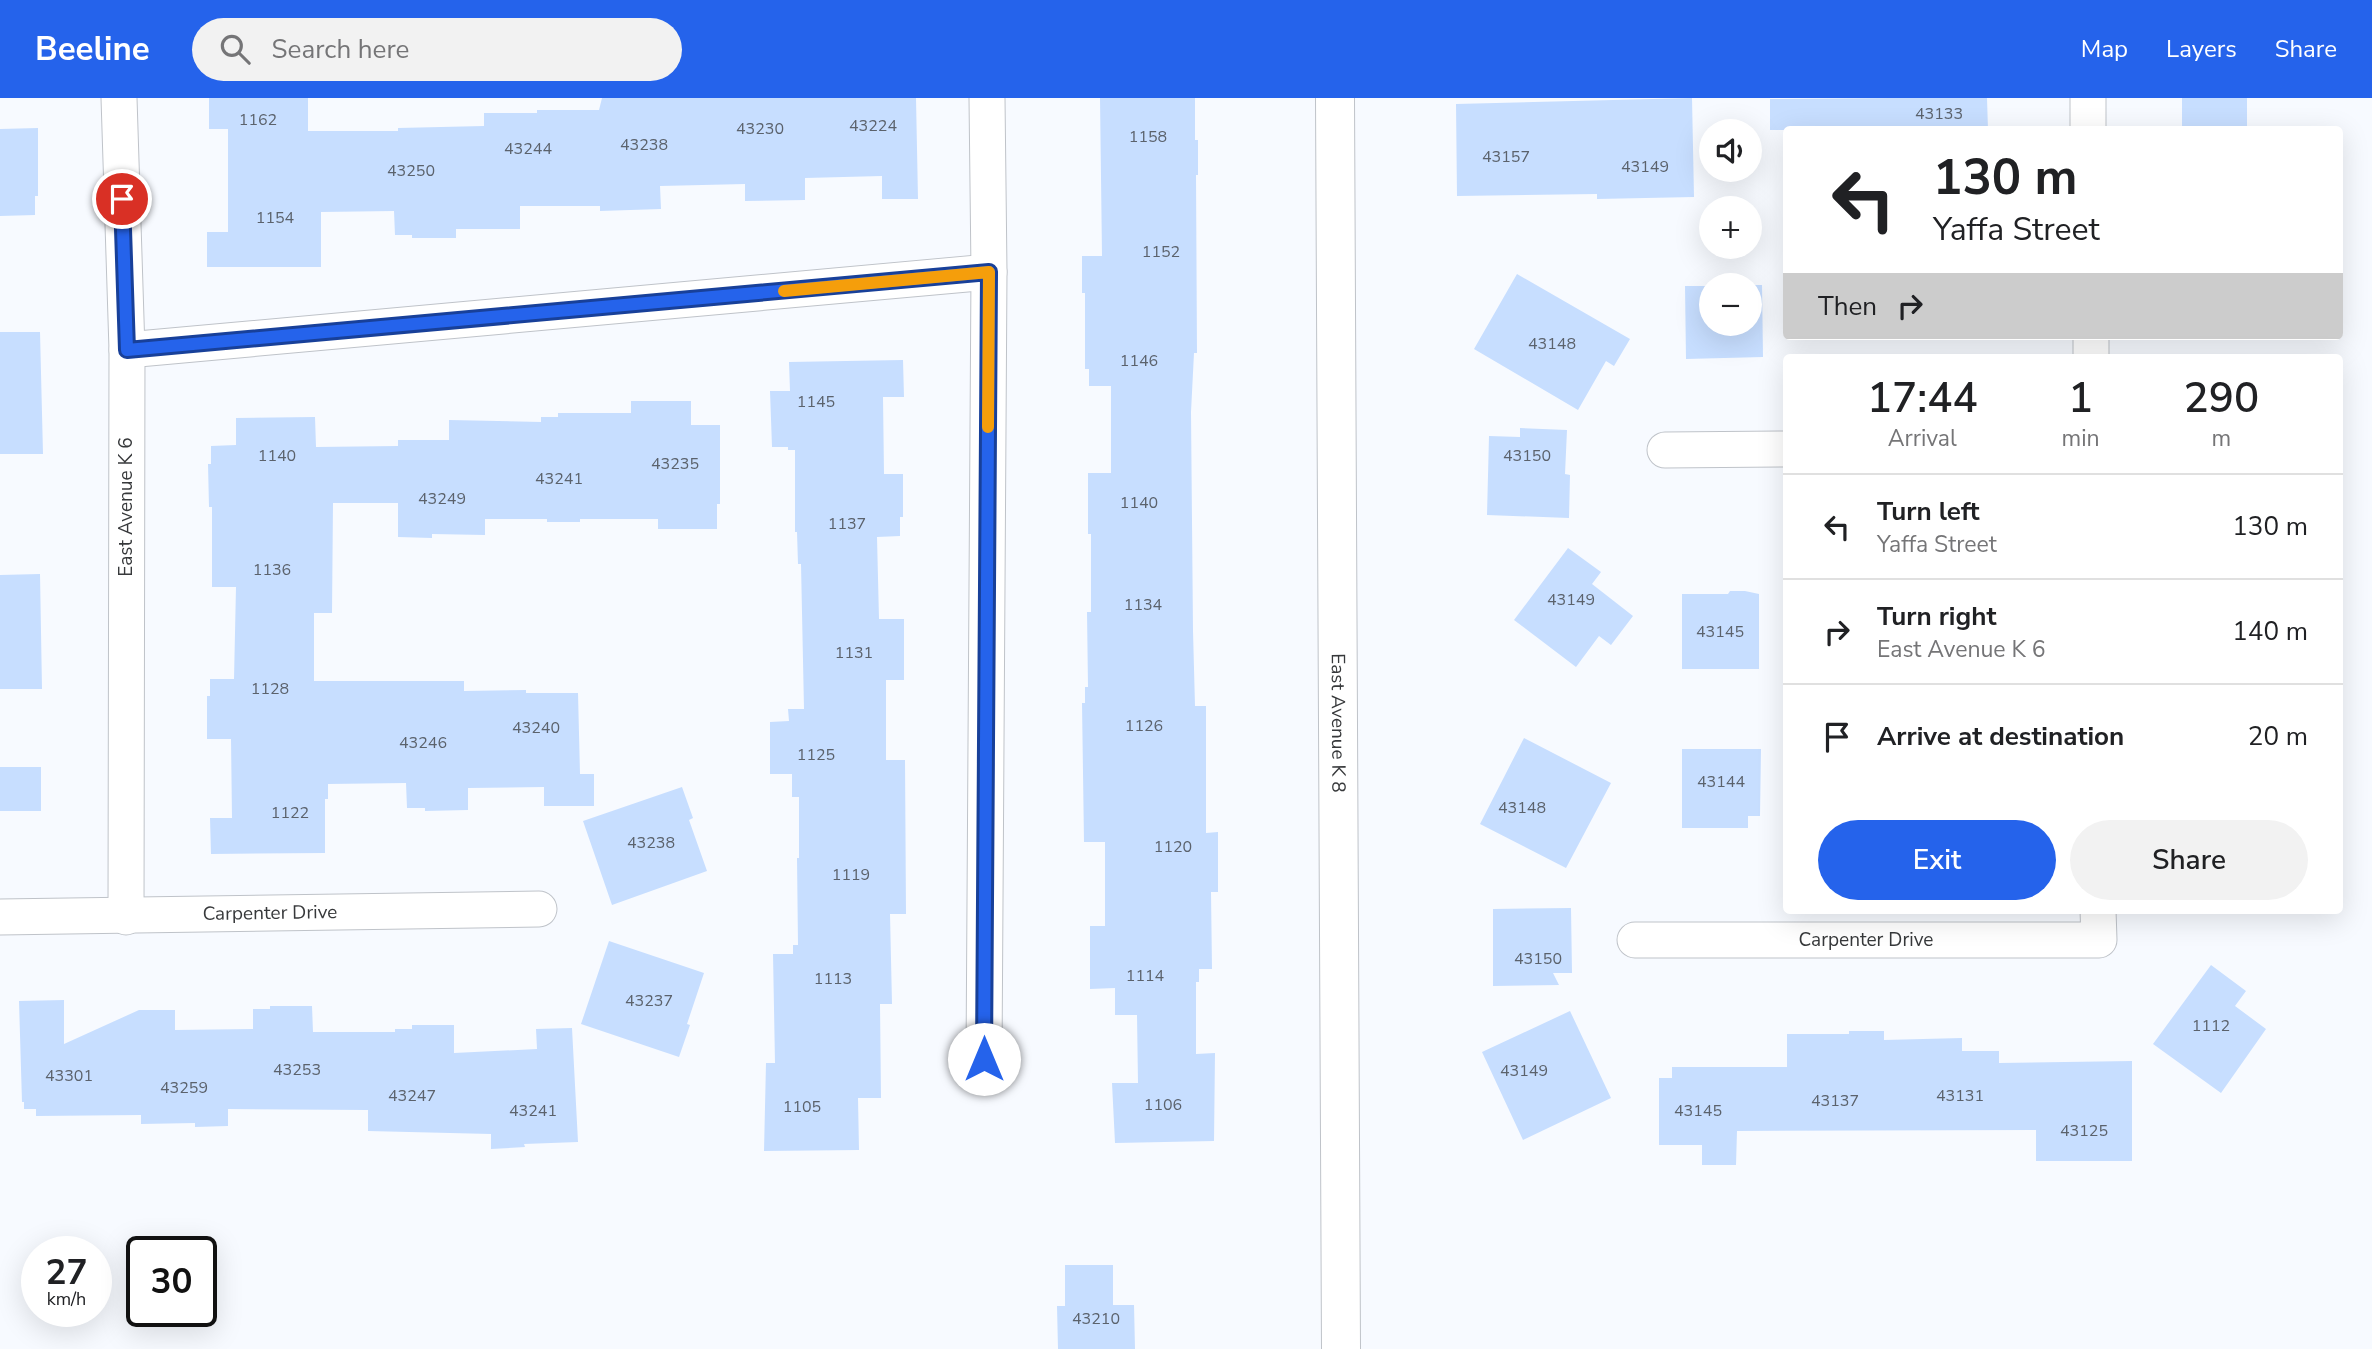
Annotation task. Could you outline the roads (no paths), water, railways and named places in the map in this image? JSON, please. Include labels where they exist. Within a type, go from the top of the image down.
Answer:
[{"type":"street","name":"East Avenue K 6","points":[[119,98],[127,350],[126,917]]},
{"type":"street","points":[[984,1059],[989,272],[987,98]]},
{"type":"street","name":"East Avenue K 8","points":[[1335,98],[1341,1349]]},
{"type":"street","points":[[2088,98],[2088,126]]},
{"type":"street","points":[[127,350],[989,272]]},
{"type":"street","points":[[1665,450],[1783,449]]},
{"type":"street","name":"Carpenter Drive","points":[[0,917],[539,909]]},
{"type":"street","name":"Carpenter Drive","points":[[1635,940],[2098,925]]}]
